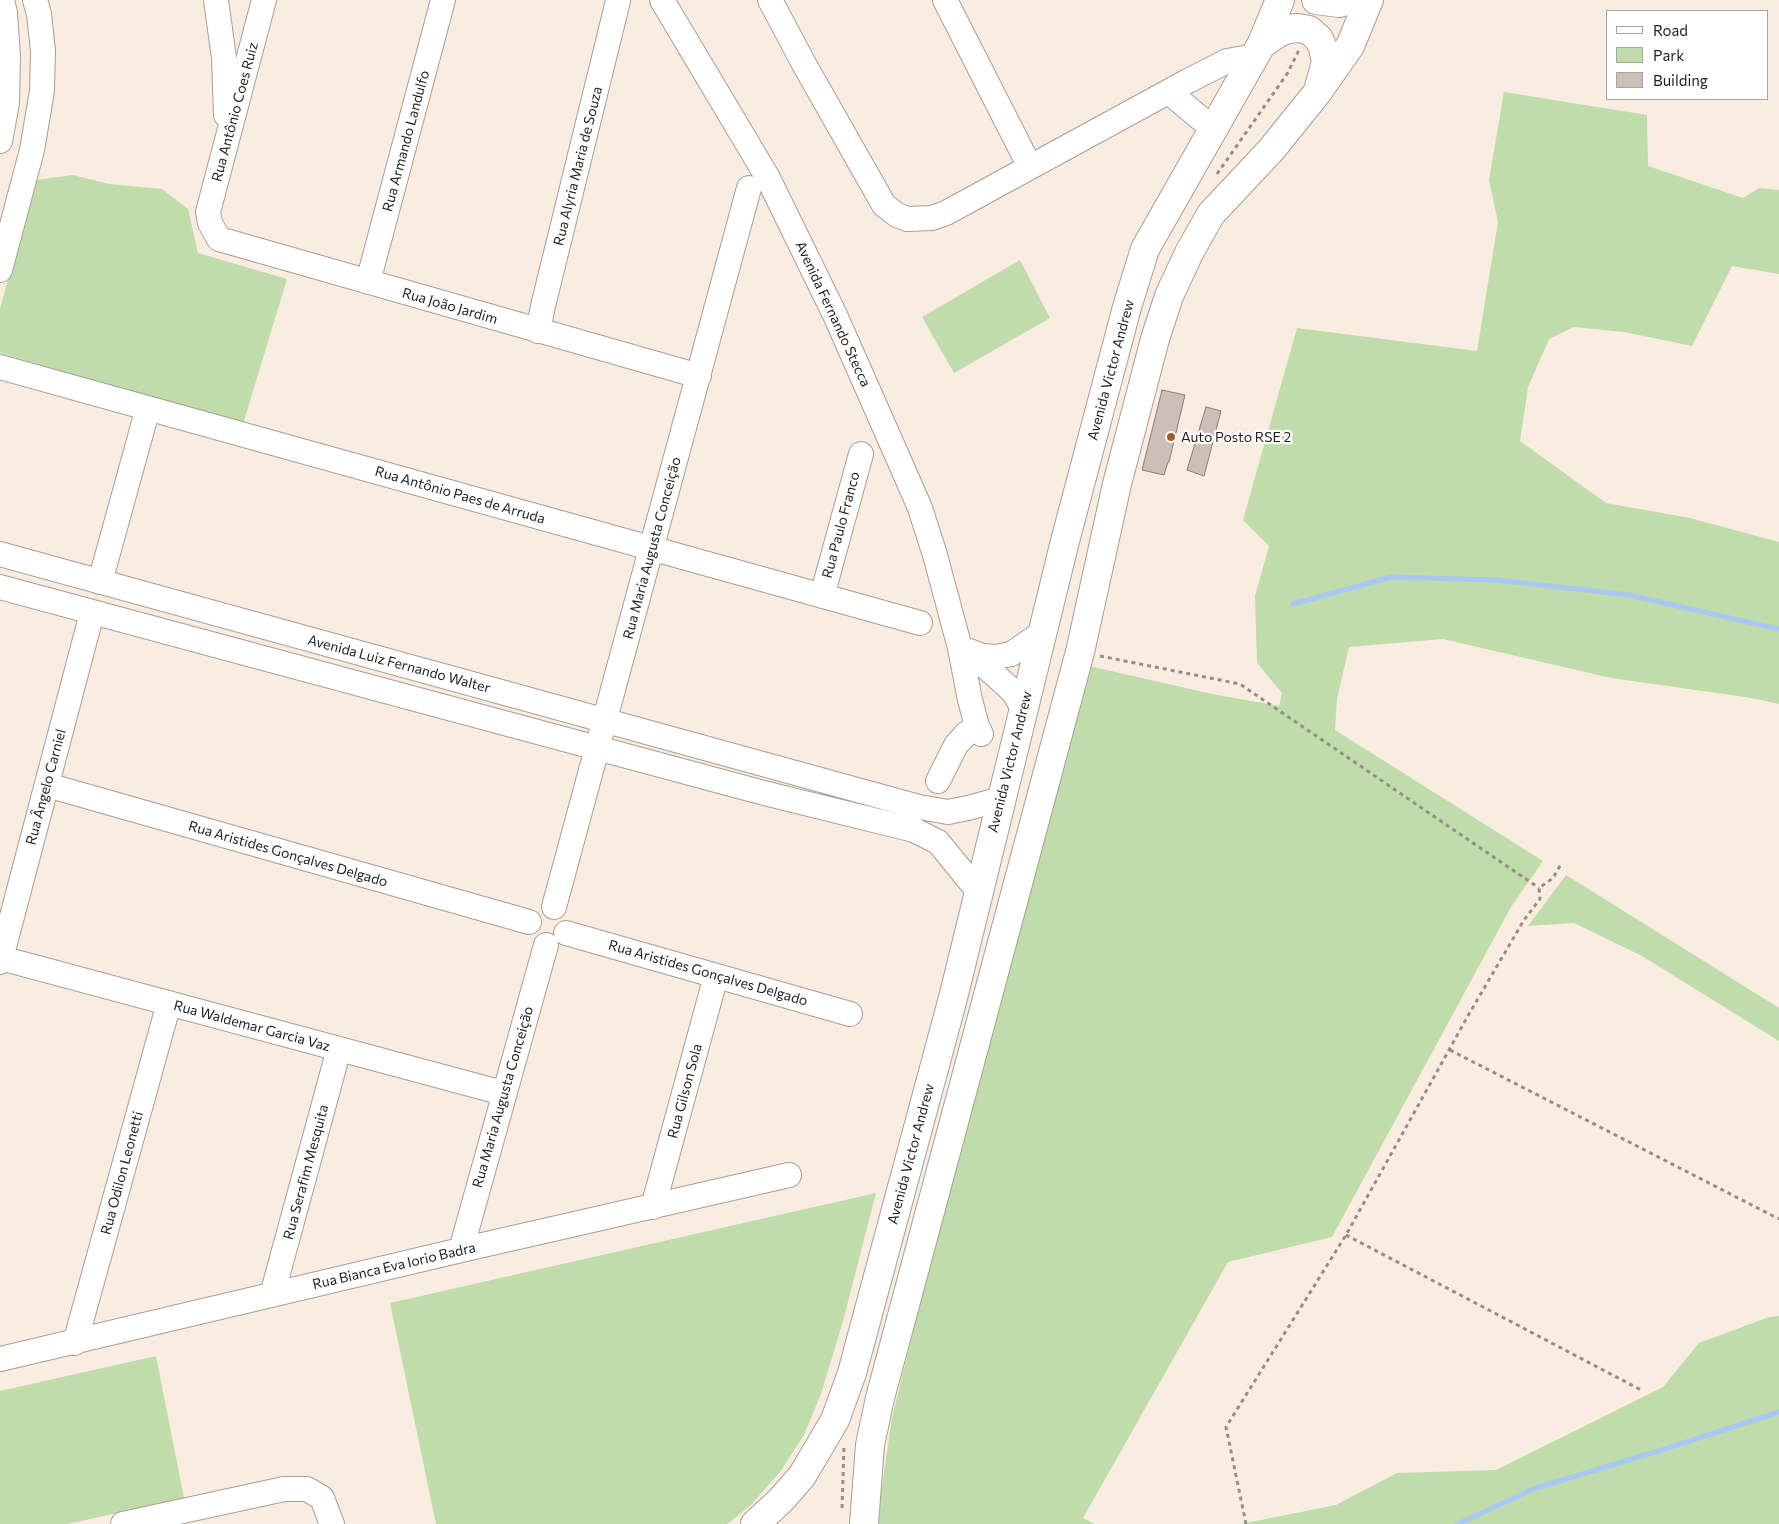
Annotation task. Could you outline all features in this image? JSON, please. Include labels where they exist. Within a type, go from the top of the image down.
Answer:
[{"type":"main road","name":"Avenida Victor Andrew","points":[[755,1524],[780,1501],[802,1476],[835,1420],[852,1373],[953,998],[1042,633],[1127,307],[1145,249],[1258,50],[1280,0]]},
{"type":"main road","points":[[1316,0],[1339,4],[1350,0]]},
{"type":"main road","points":[[864,1524],[870,1445],[880,1398],[1080,652],[1117,484],[1155,339],[1169,296],[1189,253],[1211,214],[1271,150],[1317,93],[1350,46],[1369,0]]},
{"type":"main road","points":[[1258,50],[1278,33],[1288,29],[1309,30],[1319,40],[1326,62],[1317,93]]},
{"type":"main road","points":[[779,1524],[802,1476]]},
{"type":"street","points":[[0,141],[6,103],[8,57],[5,13],[2,0]]},
{"type":"street","points":[[0,270],[32,150],[42,91],[43,51],[39,14],[35,0]]},
{"type":"street","points":[[216,0],[224,58],[227,139]]},
{"type":"street","name":"Rua Antônio Coes Ruiz","points":[[210,223],[208,212],[264,0]]},
{"type":"street","name":"Rua Armando Landulfo","points":[[368,282],[443,0]]},
{"type":"street","name":"Avenida Fernando Stecca","points":[[662,0],[768,178],[835,315],[920,508],[935,555],[960,648],[979,730],[966,734],[956,745],[938,781]]},
{"type":"street","points":[[770,0],[804,64],[884,204],[896,215],[918,220],[946,213],[1227,61],[1258,50]]},
{"type":"street","points":[[945,0],[1030,167]]},
{"type":"street","name":"Rua Alyria Maria de Souza","points":[[538,331],[618,1]]},
{"type":"street","points":[[1169,92],[1213,128]]},
{"type":"street","name":"Rua Maria Augusta Conceição","points":[[554,908],[749,188]]},
{"type":"street","name":"Rua João Jardim","points":[[210,223],[219,239],[699,376]]},
{"type":"street","name":"Rua Antônio Paes de Arruda","points":[[0,367],[920,623]]},
{"type":"street","points":[[100,582],[148,408]]},
{"type":"street","name":"Rua Paulo Franco","points":[[822,596],[861,454]]},
{"type":"street","name":"Avenida Luiz Fernando Walter","points":[[0,554],[919,807],[948,812],[1001,799]]},
{"type":"street","points":[[0,587],[764,793],[914,830],[938,842],[978,891]]},
{"type":"street","name":"Rua Ângelo Carniel","points":[[1,960],[92,613]]},
{"type":"street","points":[[960,648],[982,656],[996,657],[1011,654],[1042,633]]},
{"type":"street","points":[[960,648],[979,661],[1006,685],[1014,693],[1024,710]]},
{"type":"street","points":[[764,793],[795,788],[801,781],[798,775]]},
{"type":"street","name":"Rua Aristides Gonçalves Delgado","points":[[47,785],[529,922]]},
{"type":"street","points":[[548,906],[554,908],[564,915],[567,920],[566,933],[558,942],[546,945],[540,943],[531,934],[529,922],[531,916],[541,908],[548,906]]},
{"type":"street","name":"Rua Aristides Gonçalves Delgado","points":[[566,933],[850,1014]]},
{"type":"street","name":"Rua Maria Augusta Conceição","points":[[461,1250],[546,945]]},
{"type":"street","name":"Rua Waldemar Garcia Vaz","points":[[1,960],[504,1093]]},
{"type":"street","name":"Rua Gilson Sola","points":[[653,1207],[716,976]]},
{"type":"street","name":"Rua Odilon Leonetti","points":[[76,1342],[169,1003]]},
{"type":"street","name":"Rua Serafim Mesquita","points":[[272,1295],[339,1049]]},
{"type":"street","name":"Rua Bianca Eva Iorio Badra","points":[[0,1359],[461,1250],[790,1175]]},
{"type":"street","points":[[123,1524],[284,1489],[307,1489],[322,1498],[332,1524]]},
{"type":"path","points":[[1080,652],[1240,684],[1539,888]]},
{"type":"path","points":[[1539,888],[1553,878],[1562,864]]},
{"type":"path","points":[[1246,1524],[1226,1427],[1346,1235],[1524,920],[1540,899],[1539,888]]},
{"type":"path","points":[[1450,1050],[1779,1219]]},
{"type":"path","points":[[1346,1235],[1643,1391]]},
{"type":"green space","points":[[1504,92],[1647,115],[1648,166],[1743,198],[1759,188],[1779,190],[1779,274],[1732,266],[1692,346],[1624,332],[1574,327],[1549,339],[1528,387],[1520,441],[1606,503],[1690,518],[1779,542],[1779,704],[1752,698],[1611,678],[1443,639],[1349,647],[1337,699],[1335,730],[1543,861],[1511,907],[1332,1237],[1228,1262],[1083,1518],[1095,1524],[879,1524],[879,1507],[892,1418],[973,1088],[1085,665],[1212,694],[1279,706],[1282,693],[1257,663],[1255,596],[1269,546],[1243,520],[1297,328],[1477,351],[1498,222],[1489,180]]},
{"type":"green space","points":[[73,175],[109,184],[162,189],[188,209],[198,253],[287,279],[243,424],[0,353],[0,309],[35,180]]},
{"type":"green space","points":[[1020,260],[1050,318],[954,373],[922,317]]},
{"type":"green space","points":[[1566,875],[1779,1008],[1779,1041],[1642,956],[1574,923],[1528,926]]},
{"type":"green space","points":[[876,1193],[843,1321],[821,1394],[804,1435],[780,1472],[750,1506],[727,1524],[436,1524],[390,1303]]},
{"type":"green space","points":[[1779,1316],[1779,1524],[1241,1524],[1336,1505],[1397,1473],[1496,1470],[1663,1387],[1699,1343],[1769,1317]]},
{"type":"green space","points":[[156,1356],[184,1498],[68,1524],[0,1524],[0,1391]]},
{"type":"building","name":"Auto Posto RSE 2","points":[[1162,390],[1185,395],[1169,462],[1164,475],[1142,470]]},
{"type":"building","points":[[1206,407],[1221,411],[1204,476],[1187,470]]},
{"type":"waterway","points":[[1293,604],[1391,577],[1497,580],[1629,595],[1779,629]]},
{"type":"waterway","points":[[1458,1524],[1533,1489],[1779,1412]]},
{"type":"place","name":"Auto Posto RSE 2","points":[[1171,437]]}]
